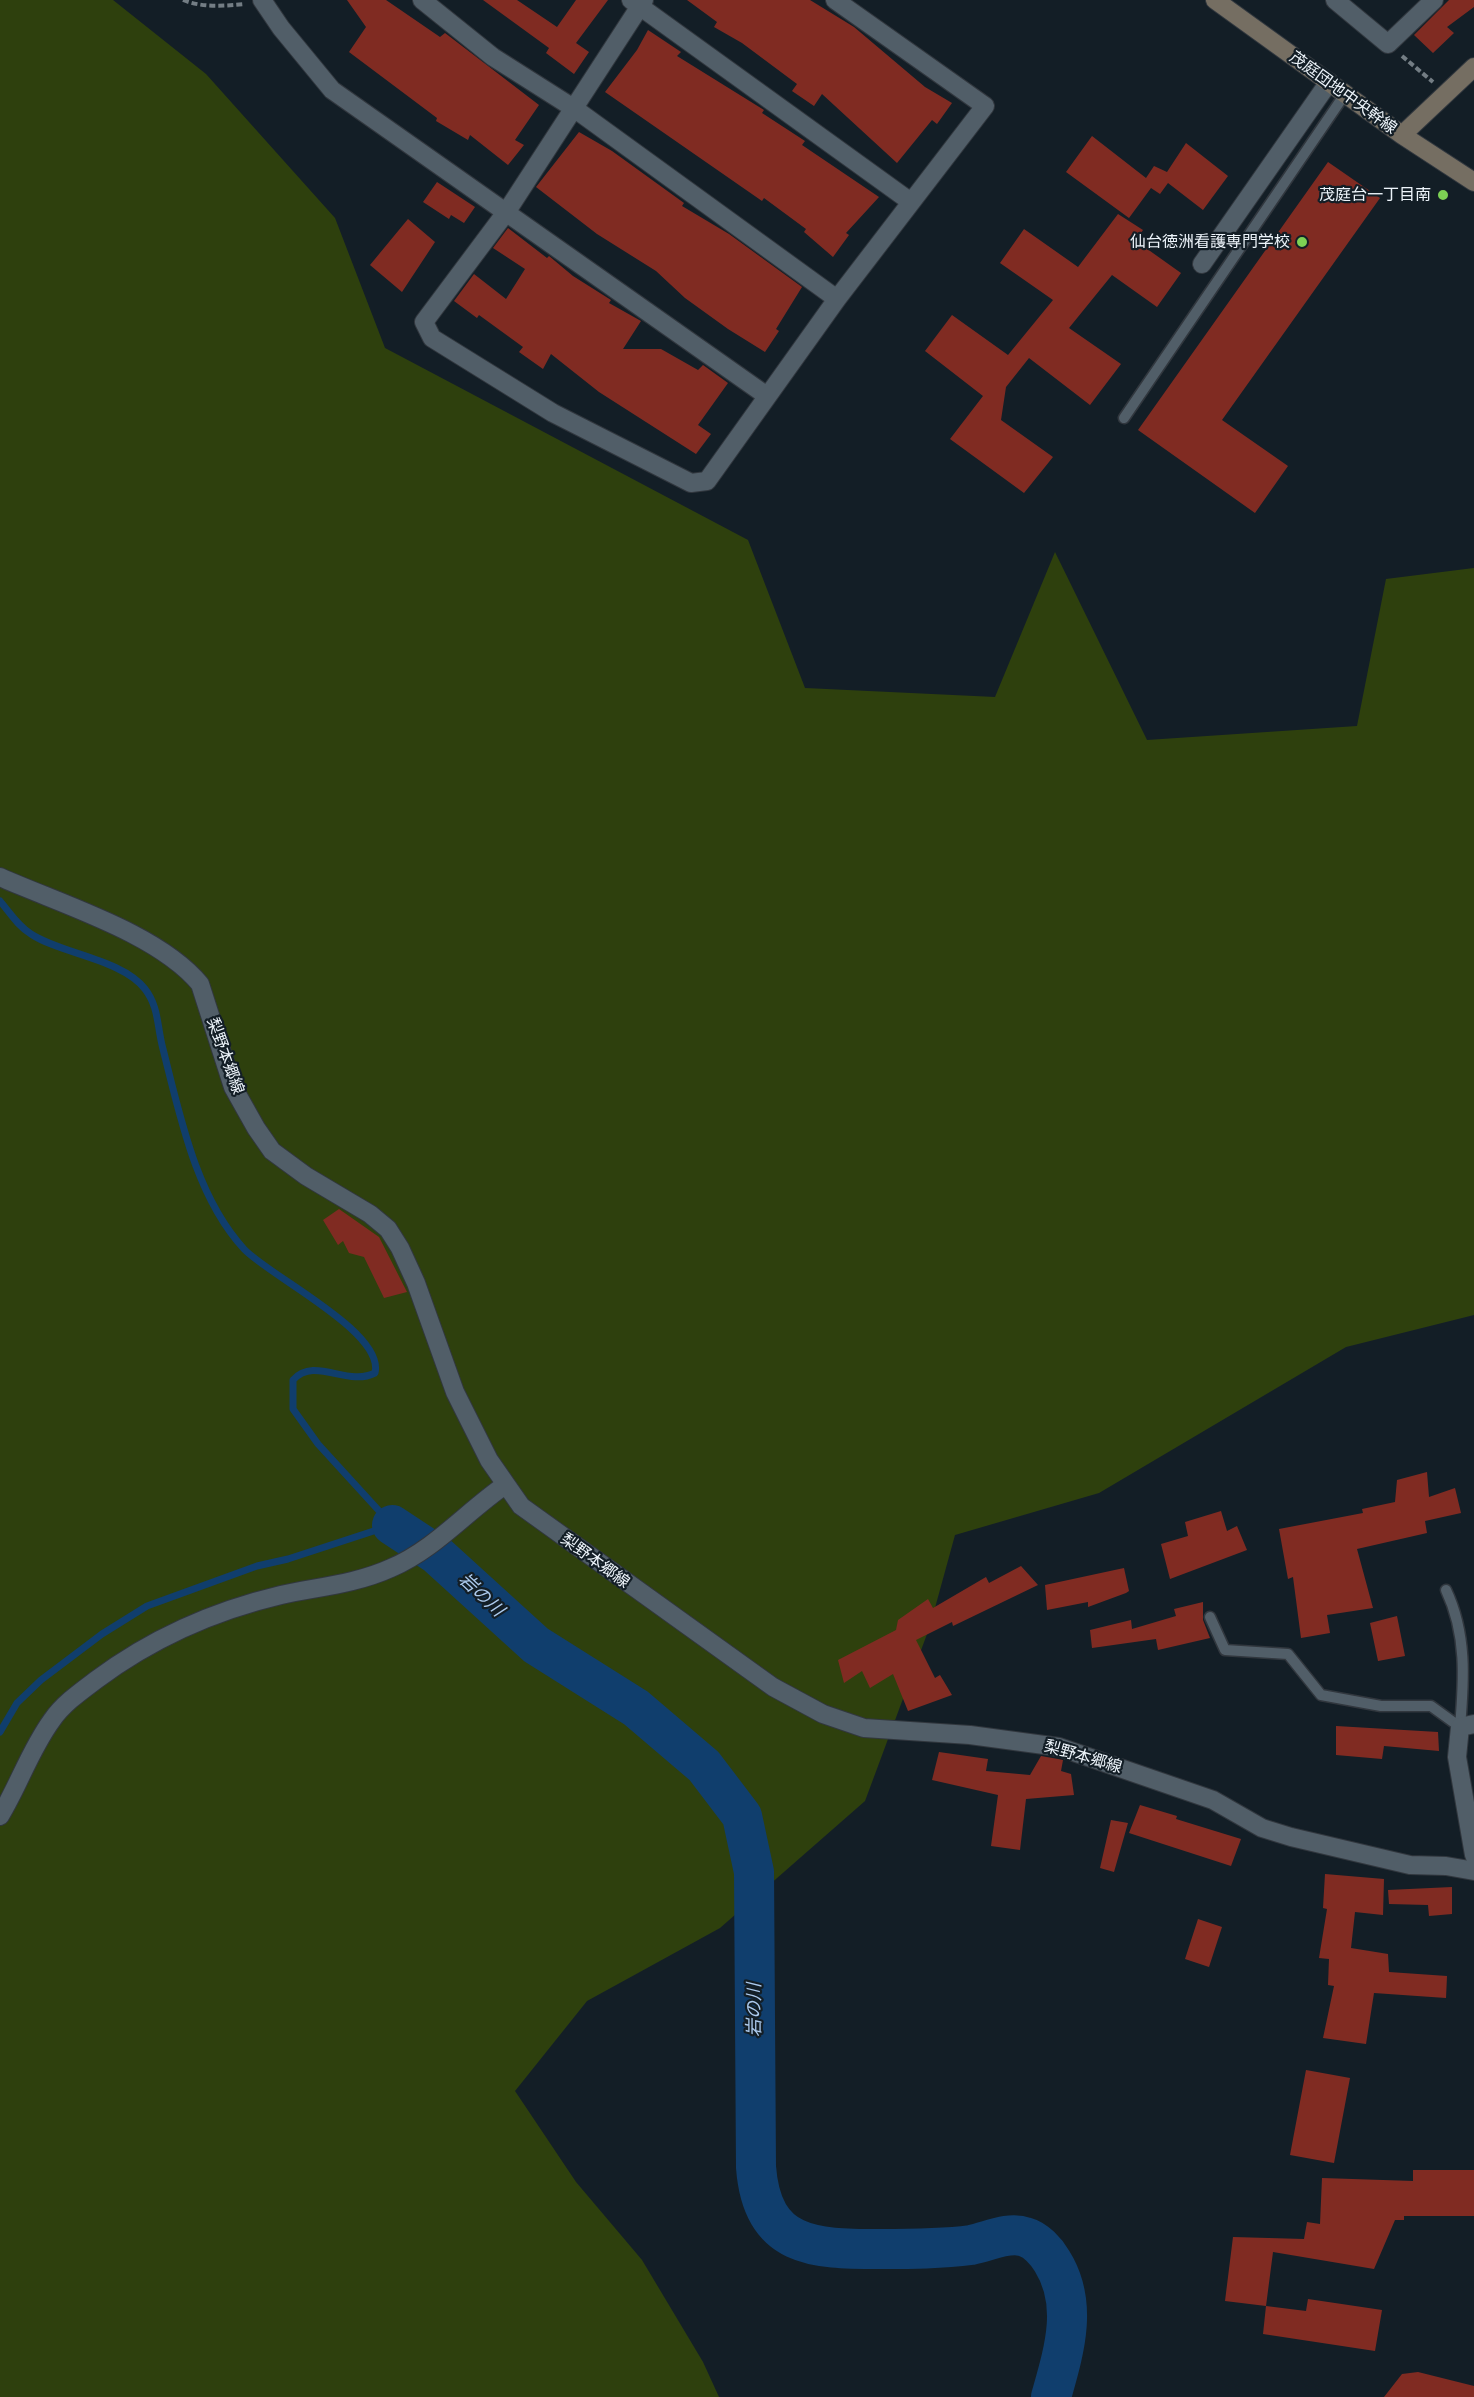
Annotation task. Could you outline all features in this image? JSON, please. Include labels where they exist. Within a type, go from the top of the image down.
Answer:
[{"type":"street","points":[[422,0],[494,57],[575,109],[837,298]]},
{"type":"street","points":[[835,0],[985,106],[911,202],[837,298],[707,481],[691,483],[553,413],[432,338],[424,322],[507,212],[575,109],[638,2],[911,202]]},
{"type":"street","name":"茂庭団地中央幹線","points":[[1215,0],[1402,135],[1474,182]]},
{"type":"street","points":[[1335,0],[1388,44],[1434,0]]},
{"type":"street","points":[[263,1],[281,28],[332,90],[459,182],[507,212],[767,396]]},
{"type":"street","points":[[1402,135],[1474,66]]},
{"type":"street","points":[[1202,264],[1329,82]]},
{"type":"street","name":"梨野本郷線","points":[[1,877],[148,943],[189,971],[200,984],[233,1087],[272,1151],[306,1176],[370,1214],[388,1229],[400,1248],[416,1283],[455,1392],[489,1460],[521,1506],[773,1687],[823,1714],[864,1728],[970,1735],[1059,1747],[1213,1800],[1262,1828],[1291,1837],[1410,1865],[1446,1866],[1474,1871]]},
{"type":"street","points":[[0,1816],[53,1719],[72,1698],[115,1666],[190,1624],[214,1614],[247,1603],[355,1580],[391,1569],[442,1537],[484,1499],[505,1485]]},
{"type":"street","points":[[1467,1726],[1457,1757],[1474,1855]]},
{"type":"lane","points":[[1124,418],[1345,94]]},
{"type":"lane","points":[[1446,1590],[1456,1611],[1463,1653],[1467,1726]]},
{"type":"lane","points":[[1210,1617],[1225,1650],[1288,1654],[1321,1695],[1380,1706],[1431,1706],[1467,1726]]},
{"type":"path","points":[[183,0],[193,4],[221,6],[263,1]]},
{"type":"path","points":[[1388,44],[1446,93]]},
{"type":"green space","points":[[0,0],[113,0],[206,74],[335,218],[385,348],[748,540],[805,688],[995,697],[1055,552],[1147,740],[1357,726],[1386,579],[1474,568],[1474,1315],[1346,1347],[1099,1493],[955,1535],[930,1626],[865,1801],[720,1928],[587,2001],[515,2091],[576,2182],[642,2260],[703,2362],[719,2397],[0,2397]]},
{"type":"building","points":[[347,0],[386,0],[440,37],[445,33],[539,105],[515,140],[524,145],[508,165],[470,135],[468,140],[436,121],[437,118],[349,52],[366,27]]},
{"type":"building","points":[[483,0],[517,0],[557,27],[576,0],[608,0],[576,43],[589,52],[574,74],[546,53],[549,48]]},
{"type":"building","points":[[687,0],[810,0],[854,27],[925,87],[952,103],[937,124],[932,120],[897,163],[822,94],[814,106],[792,91],[797,84],[742,43],[714,27],[717,22]]},
{"type":"building","points":[[1449,0],[1474,0],[1474,7],[1447,27],[1454,33],[1433,53],[1414,35]]},
{"type":"building","points":[[648,30],[681,52],[677,56],[764,110],[762,113],[805,141],[802,145],[879,197],[846,233],[849,235],[833,257],[804,232],[806,229],[764,198],[762,201],[605,92],[637,50]]},
{"type":"building","points":[[579,132],[612,151],[684,203],[682,206],[729,234],[802,287],[776,329],[779,331],[765,352],[728,329],[685,298],[656,271],[597,234],[536,187]]},
{"type":"building","points":[[1092,136],[1146,178],[1154,166],[1167,172],[1186,143],[1228,176],[1203,210],[1168,183],[1160,194],[1151,188],[1129,218],[1066,172]]},
{"type":"building","points":[[1328,162],[1380,198],[1222,420],[1288,466],[1255,513],[1138,430]]},
{"type":"building","points":[[437,182],[475,207],[464,223],[451,215],[449,219],[423,202]]},
{"type":"building","points":[[1118,214],[1143,230],[1136,241],[1181,273],[1157,307],[1112,275],[1069,328],[1121,364],[1090,405],[1029,358],[1006,387],[1001,420],[1053,457],[1024,493],[950,439],[983,396],[925,351],[952,315],[1008,355],[1053,300],[1000,263],[1024,229],[1078,267]]},
{"type":"building","points":[[408,219],[435,242],[402,292],[370,265]]},
{"type":"building","points":[[508,228],[547,258],[549,256],[573,276],[611,300],[609,303],[641,321],[623,349],[661,349],[698,370],[703,365],[728,383],[698,425],[711,434],[696,454],[599,392],[551,354],[543,369],[519,352],[523,347],[479,315],[477,318],[454,301],[474,274],[506,299],[525,269],[493,248]]},
{"type":"building","points":[[339,1209],[379,1237],[407,1292],[384,1298],[364,1257],[349,1253],[343,1241],[338,1245],[323,1220]]},
{"type":"building","points":[[1427,1472],[1429,1497],[1455,1488],[1461,1513],[1425,1521],[1427,1533],[1357,1549],[1373,1608],[1327,1615],[1330,1633],[1301,1638],[1293,1577],[1288,1579],[1279,1529],[1363,1513],[1362,1509],[1395,1502],[1397,1480]]},
{"type":"building","points":[[1221,1511],[1227,1531],[1237,1526],[1247,1550],[1170,1579],[1161,1544],[1188,1536],[1185,1522]]},
{"type":"building","points":[[1021,1566],[1038,1585],[953,1626],[952,1622],[916,1640],[935,1678],[940,1675],[952,1695],[908,1711],[893,1674],[870,1688],[862,1671],[844,1683],[838,1660],[896,1630],[898,1620],[928,1599],[933,1608],[986,1577],[989,1583]]},
{"type":"building","points":[[1124,1568],[1129,1591],[1126,1593],[1088,1607],[1088,1602],[1047,1610],[1045,1585]]},
{"type":"building","points":[[1203,1602],[1203,1620],[1210,1638],[1158,1650],[1156,1639],[1092,1648],[1090,1630],[1131,1620],[1132,1629],[1176,1616],[1174,1609]]},
{"type":"building","points":[[1397,1616],[1405,1656],[1378,1661],[1370,1623]]},
{"type":"building","points":[[1336,1726],[1438,1732],[1439,1751],[1384,1746],[1382,1759],[1336,1755]]},
{"type":"building","points":[[939,1752],[988,1759],[986,1771],[1030,1775],[1041,1756],[1063,1760],[1061,1771],[1071,1774],[1074,1795],[1026,1799],[1020,1850],[991,1846],[998,1795],[932,1780]]},
{"type":"building","points":[[1140,1805],[1241,1839],[1231,1866],[1129,1833]]},
{"type":"building","points":[[1111,1820],[1128,1823],[1114,1872],[1100,1868]]},
{"type":"building","points":[[1325,1874],[1384,1879],[1383,1915],[1355,1912],[1351,1948],[1388,1954],[1389,1972],[1447,1976],[1446,1998],[1374,1993],[1366,2044],[1323,2038],[1334,1986],[1328,1985],[1329,1959],[1319,1958],[1327,1909],[1323,1908]]},
{"type":"building","points":[[1452,1887],[1452,1914],[1429,1916],[1428,1905],[1389,1904],[1388,1890]]},
{"type":"building","points":[[1198,1919],[1222,1927],[1209,1967],[1185,1959]]},
{"type":"building","points":[[1306,2070],[1350,2078],[1334,2163],[1290,2155]]},
{"type":"building","points":[[1413,2170],[1474,2170],[1474,2216],[1404,2216],[1404,2220],[1395,2220],[1374,2269],[1273,2252],[1266,2306],[1225,2301],[1233,2237],[1304,2239],[1307,2222],[1320,2224],[1322,2178],[1413,2181]]},
{"type":"building","points":[[1308,2299],[1382,2310],[1375,2351],[1263,2334],[1266,2306],[1306,2311]]},
{"type":"building","points":[[1418,2372],[1474,2386],[1474,2397],[1384,2397],[1402,2374]]},
{"type":"waterway","points":[[0,901],[26,931],[58,947],[122,971],[135,979],[150,996],[183,1128],[202,1181],[227,1228],[244,1249],[257,1260],[345,1323],[362,1340],[373,1357],[375,1373],[364,1376],[353,1377],[321,1371],[302,1373],[293,1380],[293,1409],[318,1444],[392,1525],[288,1559],[257,1566],[147,1606],[102,1634],[41,1680],[17,1703],[0,1732]]},
{"type":"waterway","name":"岩の川","points":[[392,1525],[436,1554],[536,1645],[636,1708],[704,1766],[742,1816],[754,1872],[756,2167],[760,2194],[768,2214],[780,2229],[795,2238],[833,2248],[948,2247],[971,2245],[1012,2235],[1033,2241],[1044,2250],[1060,2277],[1067,2311],[1064,2345],[1051,2397]]},
{"type":"place","name":"茂庭台一丁目南","points":[[1443,195]]},
{"type":"place","name":"仙台徳洲看護専門学校","points":[[1302,242]]}]
